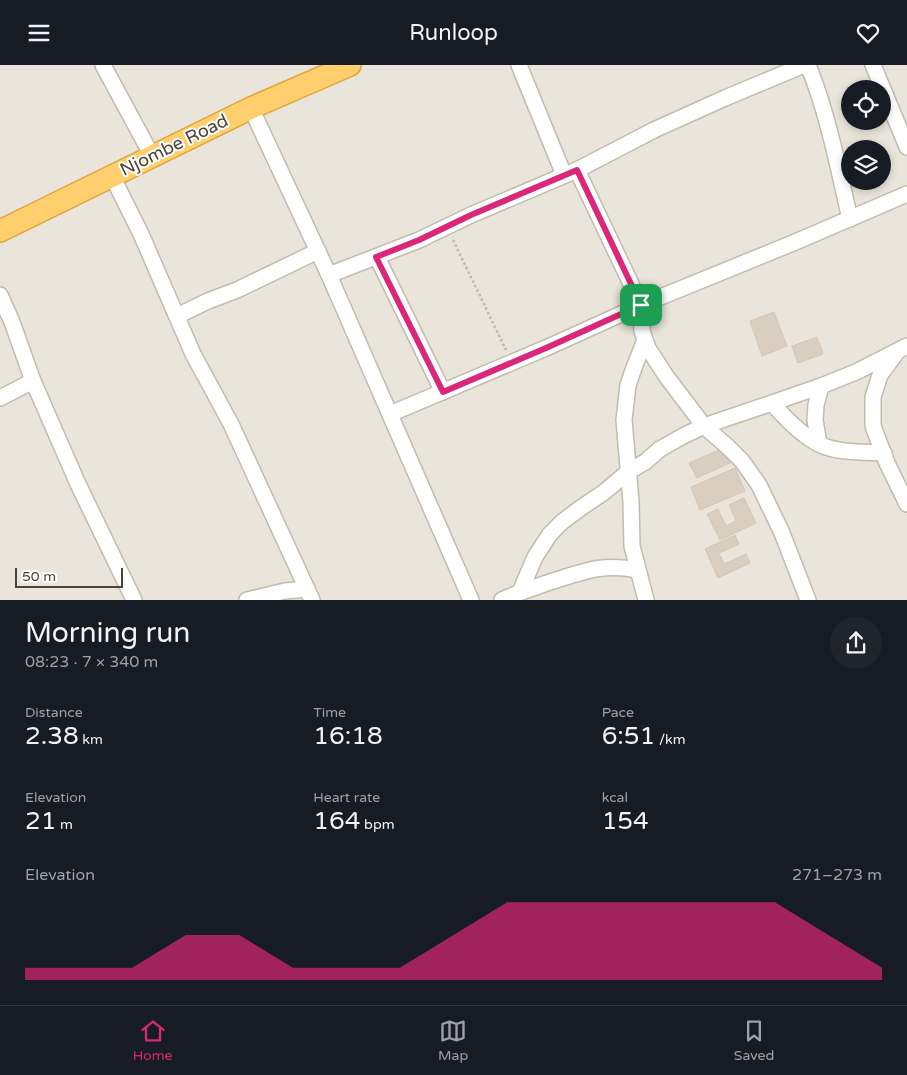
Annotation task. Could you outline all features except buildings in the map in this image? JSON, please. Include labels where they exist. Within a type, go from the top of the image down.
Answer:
[{"type":"highway","name":"Njombe Road","points":[[0,231],[251,108],[350,65]]},
{"type":"street","points":[[103,65],[152,157]]},
{"type":"street","points":[[519,65],[570,173],[641,305],[642,331],[648,348],[656,362],[704,426],[742,461],[759,485],[782,533],[808,600]]},
{"type":"street","points":[[329,275],[419,240],[570,173],[654,130],[806,65],[814,81],[834,147],[850,219]]},
{"type":"street","points":[[873,65],[907,147]]},
{"type":"street","points":[[251,108],[329,275],[471,600]]},
{"type":"street","points":[[112,176],[141,233],[193,353],[231,424],[309,595]]},
{"type":"street","points":[[390,415],[641,305],[794,243],[907,194]]},
{"type":"street","points":[[177,316],[237,290],[318,251]]},
{"type":"street","points":[[376,257],[443,392]]},
{"type":"street","points":[[0,295],[12,322],[33,381],[78,484],[134,600]]},
{"type":"street","points":[[645,340],[628,385],[624,420],[632,509],[632,546],[646,600]]},
{"type":"street","points":[[520,592],[535,557],[550,534],[562,521],[603,493],[660,449],[704,426],[856,372],[903,347]]},
{"type":"street","points":[[903,347],[880,375],[874,397],[874,426],[907,504]]},
{"type":"street","points":[[0,398],[33,381]]},
{"type":"street","points":[[819,444],[815,420],[816,405],[821,386]]},
{"type":"street","points":[[772,403],[798,430],[819,444],[835,449],[884,453]]},
{"type":"street","points":[[502,600],[520,592],[593,569],[622,567],[637,570]]},
{"type":"street","points":[[247,600],[285,591],[309,595]]},
{"type":"path","points":[[446,227],[512,362]]},
{"type":"shaded area","points":[[0,65],[907,65],[907,600],[0,600]]},
{"type":"route","points":[[577,170],[641,305],[443,392],[376,257],[577,170]]}]
